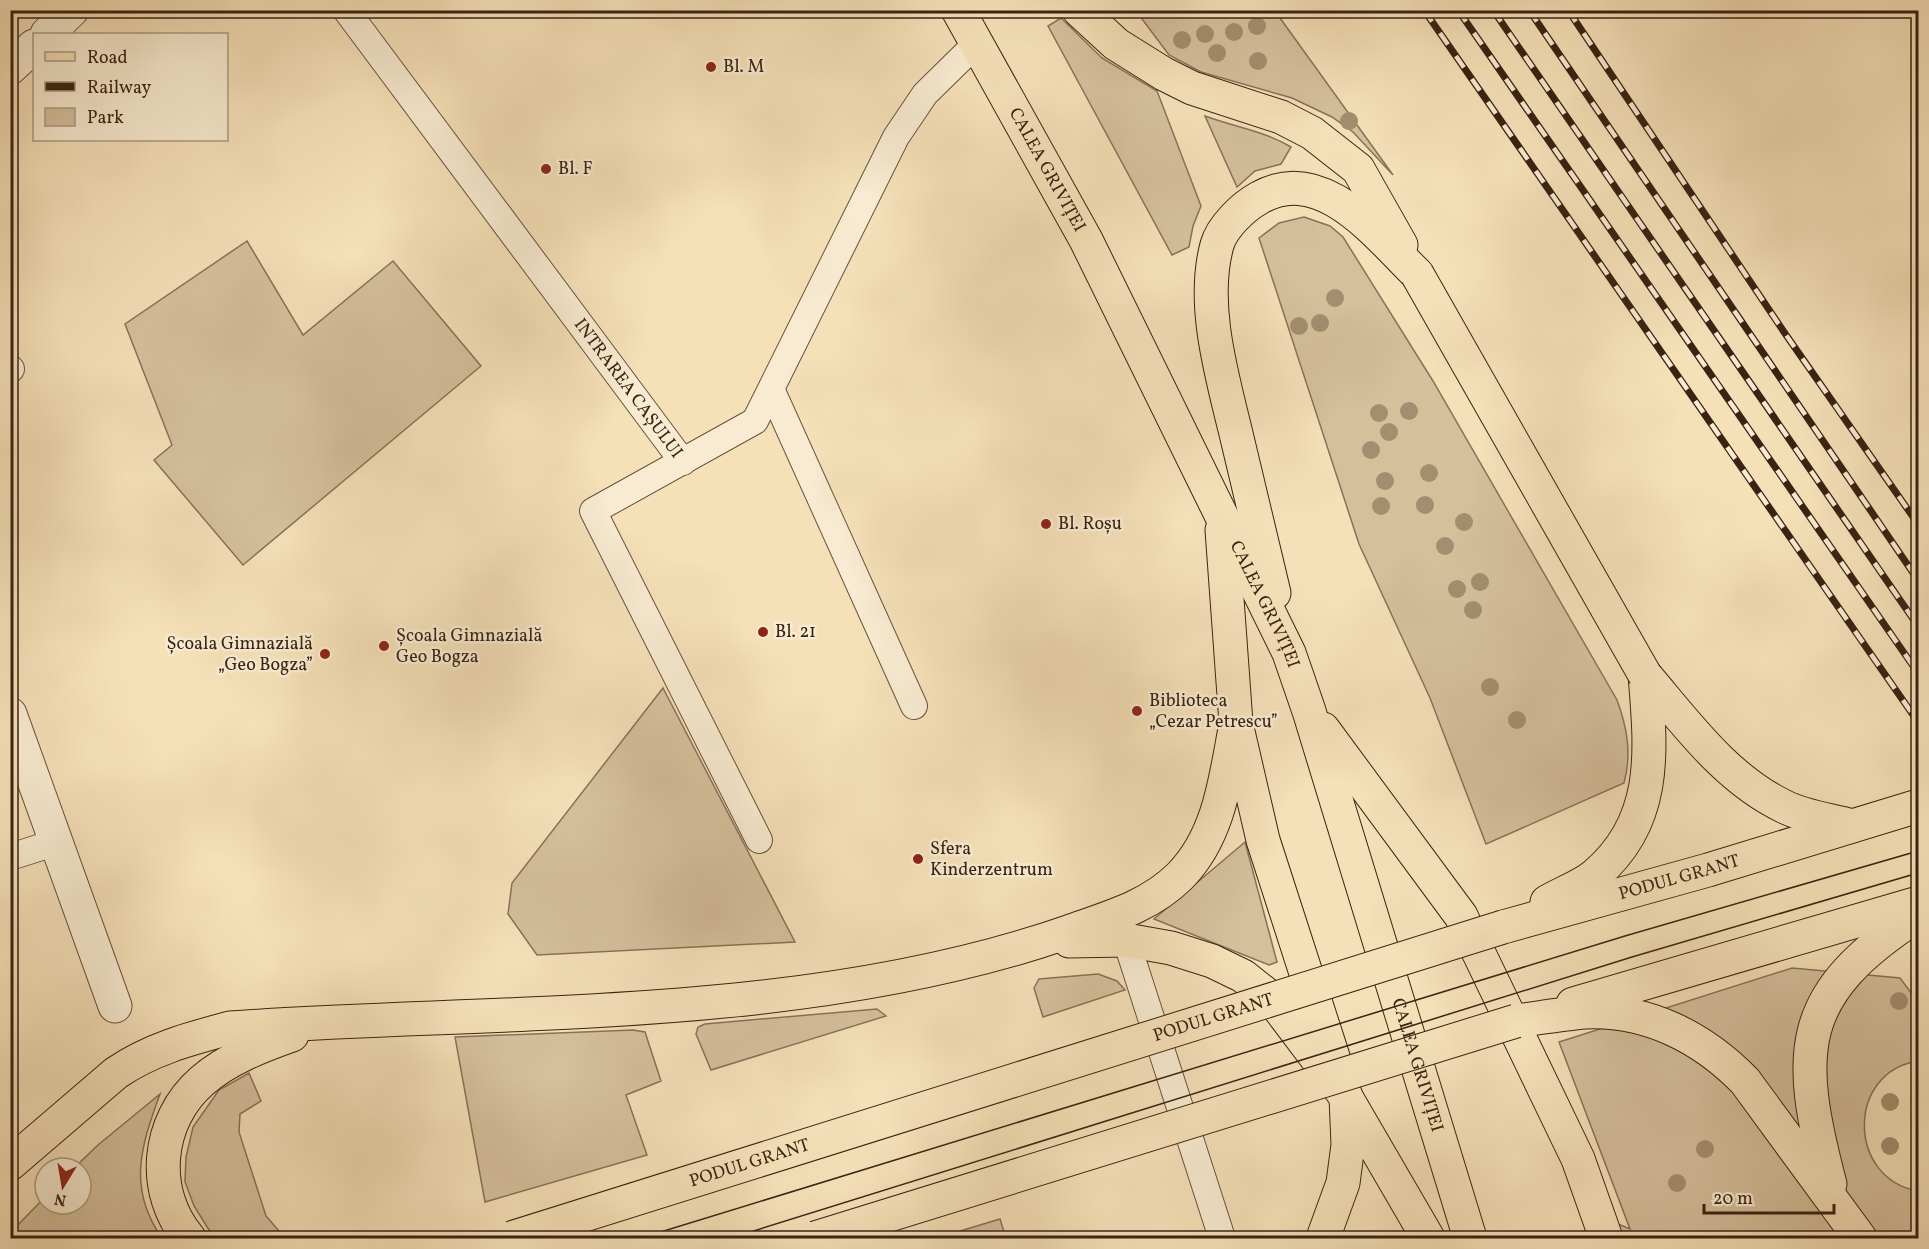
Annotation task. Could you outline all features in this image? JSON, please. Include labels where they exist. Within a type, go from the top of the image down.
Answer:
[{"type":"main road","name":"CALEA GRIVIȚEI","points":[[958,10],[1086,240],[1289,653],[1309,711],[1470,1239]]},
{"type":"main road","points":[[1078,10],[1116,44],[1164,74],[1192,88],[1281,117],[1312,133],[1358,169],[1645,675],[1714,756],[1748,786],[1787,808],[1852,826]]},
{"type":"main road","points":[[1289,653],[1218,357],[1213,294],[1217,243],[1227,226],[1257,199],[1280,189],[1307,189],[1341,203],[1418,274]]},
{"type":"main road","points":[[1221,513],[1236,723],[1263,840],[1346,1097],[1348,1145],[1343,1183],[1323,1239]]},
{"type":"main road","points":[[1503,927],[1594,876],[1617,852],[1636,822],[1646,789],[1650,749],[1645,675]]},
{"type":"main road","points":[[1309,711],[1461,916],[1578,1159],[1606,1239]]},
{"type":"main road","points":[[10,1164],[116,1072],[134,1060],[163,1047],[230,1028],[656,1007],[774,994],[917,971],[995,955],[1132,909],[1180,876],[1201,848],[1219,808],[1236,723]]},
{"type":"main road","name":"PODUL GRANT","points":[[511,1239],[1503,927],[1708,870],[1918,806]]},
{"type":"main road","points":[[815,1239],[1516,1021],[1918,903]]},
{"type":"main road","points":[[1834,1200],[1814,1122],[1809,1078],[1811,1038],[1827,999],[1854,963],[1878,941],[1918,915]]},
{"type":"main road","points":[[1040,941],[1126,940],[1171,948],[1212,961],[1243,976],[1272,999],[1346,1097],[1428,1239]]},
{"type":"main road","points":[[1516,1021],[1587,1012],[1624,1015],[1664,1024],[1696,1040],[1723,1059],[1745,1081],[1834,1200],[1860,1239]]},
{"type":"main road","points":[[189,1239],[177,1224],[164,1185],[163,1146],[177,1112],[202,1081],[249,1051],[330,1022]]},
{"type":"street","points":[[48,33],[72,10]]},
{"type":"street","points":[[10,68],[33,47]]},
{"type":"street","points":[[10,714],[115,1006]]},
{"type":"lane","name":"INTRAREA CAȘULUI","points":[[346,10],[683,462],[755,421],[772,391],[896,137],[925,94],[977,43]]},
{"type":"lane","points":[[772,391],[914,706]]},
{"type":"lane","points":[[683,462],[593,511],[759,840]]},
{"type":"lane","points":[[10,857],[57,842]]},
{"type":"lane","points":[[1126,940],[1222,1239]]},
{"type":"green space","points":[[1136,11],[1275,11],[1393,175],[1353,132],[1332,117],[1292,98],[1201,72],[1169,55]]},
{"type":"green space","points":[[1061,18],[1102,58],[1157,91],[1201,206],[1193,226],[1189,247],[1172,255],[1048,26]]},
{"type":"green space","points":[[1205,116],[1260,133],[1291,147],[1281,164],[1255,171],[1237,187]]},
{"type":"green space","points":[[1304,217],[1330,226],[1343,237],[1433,381],[1617,700],[1626,730],[1628,762],[1624,783],[1486,844],[1430,698],[1359,544],[1259,238],[1279,223]]},
{"type":"green space","points":[[247,241],[303,335],[393,261],[481,366],[243,565],[154,460],[172,445],[125,324]]},
{"type":"green space","points":[[663,688],[795,942],[537,955],[508,914],[512,883]]},
{"type":"green space","points":[[1245,842],[1277,962],[1269,965],[1154,919]]},
{"type":"green space","points":[[1792,968],[1900,978],[1918,1002],[1918,1061],[1894,1069],[1878,1084],[1868,1104],[1864,1126],[1868,1147],[1878,1167],[1895,1182],[1918,1191],[1918,1238],[1620,1238],[1613,1222],[1630,1229],[1559,1042]]},
{"type":"green space","points":[[1098,974],[1117,981],[1125,990],[1043,1017],[1034,988],[1039,979]]},
{"type":"green space","points":[[877,1009],[886,1016],[711,1070],[696,1034],[698,1027],[705,1024]]},
{"type":"green space","points":[[633,1030],[645,1032],[661,1081],[626,1095],[647,1155],[485,1202],[455,1037]]},
{"type":"green space","points":[[249,1073],[261,1101],[240,1114],[239,1132],[266,1216],[285,1238],[220,1238],[209,1230],[194,1206],[185,1182],[186,1157],[193,1127],[219,1090]]},
{"type":"green space","points":[[160,1094],[143,1149],[141,1185],[151,1220],[162,1238],[11,1238],[11,1232],[33,1209],[33,1216],[93,1216],[93,1156],[87,1156]]},
{"type":"green space","points":[[1000,1219],[1006,1238],[937,1238]]},
{"type":"tram line","points":[[641,1238],[1625,936],[1918,851]]},
{"type":"tram line","points":[[731,1238],[1632,957],[1918,873]]},
{"type":"railway","points":[[1424,10],[1918,722]]},
{"type":"railway","points":[[1458,10],[1918,673]]},
{"type":"railway","points":[[1493,10],[1918,626]]},
{"type":"railway","points":[[1529,10],[1918,580]]},
{"type":"railway","points":[[1568,10],[1784,332],[1918,524]]},
{"type":"place","name":"Bl. M","points":[[711,67]]},
{"type":"place","name":"Bl. F","points":[[546,169]]},
{"type":"place","name":"Bl. Roșu","points":[[1046,524]]},
{"type":"place","name":"Bl. 21","points":[[763,632]]},
{"type":"place","name":"Școala Gimnazială Geo Bogza","points":[[384,646]]},
{"type":"place","name":"Școala Gimnazială „Geo Bogza”","points":[[325,654]]},
{"type":"place","name":"Biblioteca „Cezar Petrescu”","points":[[1137,711]]},
{"type":"place","name":"Sfera Kinderzentrum","points":[[918,859]]}]
